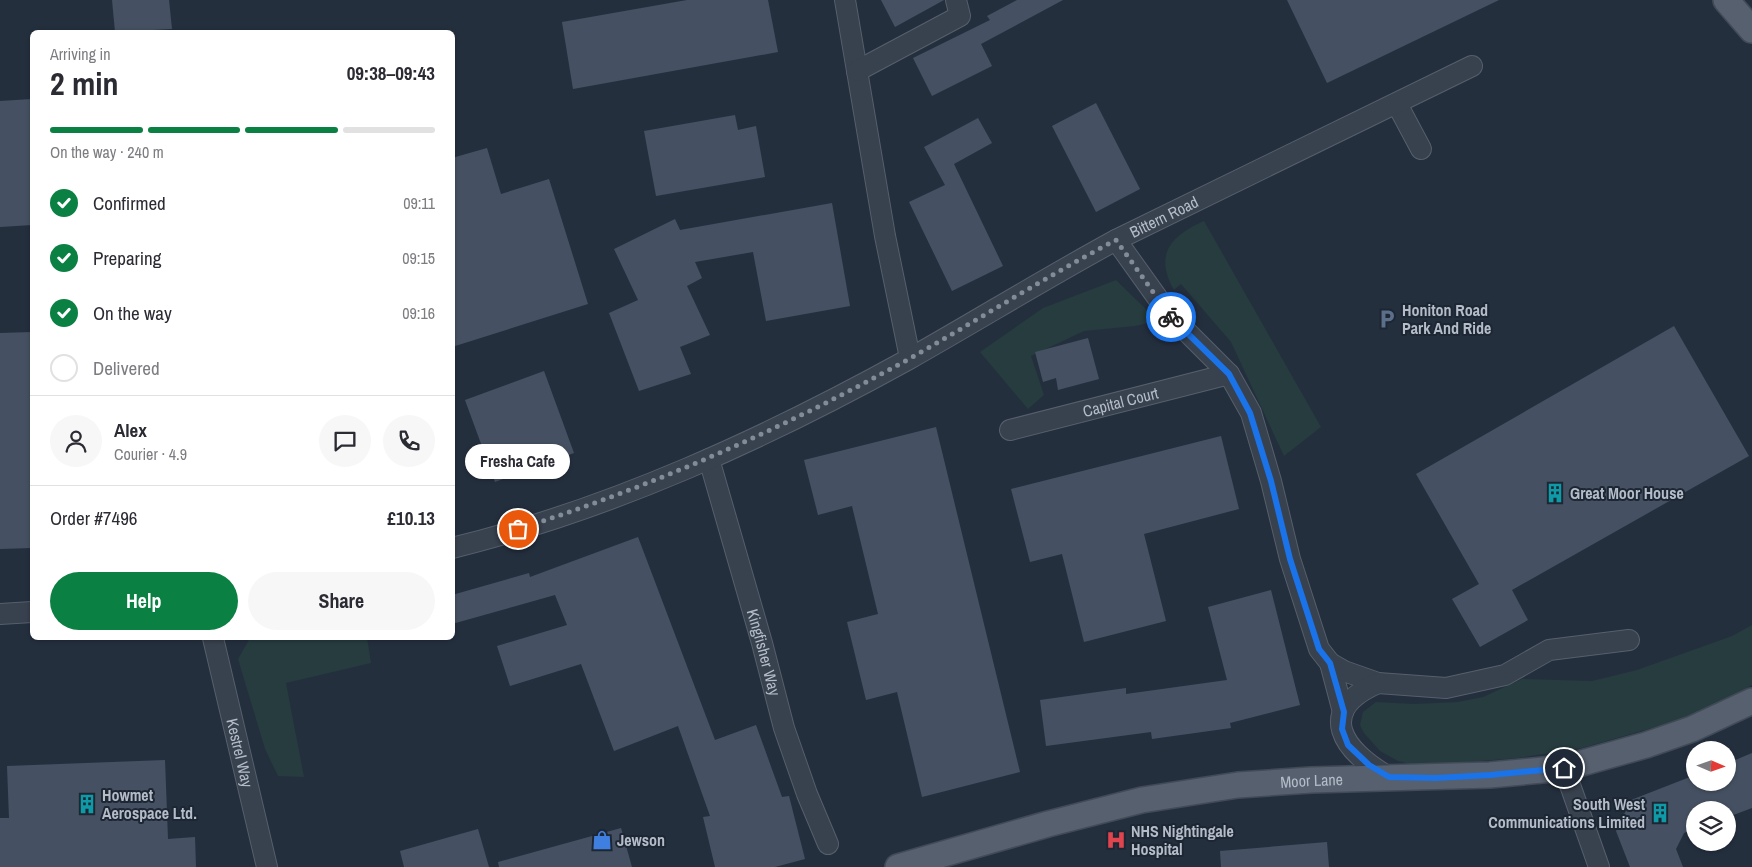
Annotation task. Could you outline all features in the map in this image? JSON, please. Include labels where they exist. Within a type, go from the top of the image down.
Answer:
[{"type":"main road","name":"Moor Lane","points":[[898,867],[1142,800],[1238,785],[1389,777],[1436,778],[1564,768],[1646,745],[1683,732],[1752,701]]},
{"type":"street","points":[[845,0],[885,236],[910,358]]},
{"type":"street","points":[[857,71],[960,16],[956,0]]},
{"type":"street","name":"Bittern Road","points":[[455,547],[586,507],[710,459],[799,416],[910,358],[1064,268],[1116,240],[1472,66]]},
{"type":"street","points":[[1396,104],[1421,149]]},
{"type":"street","points":[[1116,240],[1169,314],[1229,374],[1250,413],[1271,481],[1290,559],[1319,649],[1330,663],[1344,671],[1378,683],[1446,688],[1505,675],[1549,650],[1629,640]]},
{"type":"street","name":"Capital Court","points":[[1010,430],[1229,374]]},
{"type":"street","name":"Kingfisher Way","points":[[710,459],[784,728],[807,794],[828,844]]},
{"type":"street","points":[[0,614],[30,612]]},
{"type":"street","name":"Kestrel Way","points":[[213,640],[267,867]]},
{"type":"street","points":[[1330,663],[1344,712]]},
{"type":"street","points":[[1378,683],[1362,690],[1350,699],[1344,712],[1342,729],[1348,745],[1369,765],[1389,777]]},
{"type":"street","points":[[1564,768],[1599,867]]},
{"type":"green space","points":[[1204,221],[1321,427],[1284,456],[1231,342],[1181,284],[1174,290],[1168,278],[1165,267],[1166,257],[1174,240],[1182,233]]},
{"type":"green space","points":[[1116,280],[1158,321],[1135,326],[1084,331],[1031,356],[1044,395],[1028,409],[980,352],[1043,308]]},
{"type":"green space","points":[[1752,625],[1752,685],[1713,707],[1673,722],[1582,748],[1518,758],[1418,766],[1398,761],[1380,751],[1364,733],[1360,725],[1363,712],[1376,702],[1414,704],[1458,702],[1483,697],[1522,679],[1592,681],[1637,670],[1732,636]]},
{"type":"green space","points":[[249,640],[367,640],[371,663],[286,683],[304,777],[278,776],[265,749],[238,659]]},
{"type":"building","points":[[112,0],[169,0],[172,29],[115,30]]},
{"type":"building","points":[[687,0],[768,0],[778,52],[573,89],[562,22]]},
{"type":"building","points":[[881,0],[944,0],[895,27]]},
{"type":"building","points":[[1017,0],[1063,0],[981,44],[992,66],[932,96],[913,58],[990,20],[987,16]]},
{"type":"building","points":[[1287,0],[1499,0],[1327,83]]},
{"type":"building","points":[[30,99],[30,225],[0,227],[0,101]]},
{"type":"building","points":[[1096,103],[1140,189],[1096,212],[1052,126]]},
{"type":"building","points":[[735,115],[738,130],[756,126],[765,177],[656,196],[644,131]]},
{"type":"building","points":[[978,118],[992,143],[954,164],[1003,266],[952,291],[909,202],[945,185],[924,147]]},
{"type":"building","points":[[487,148],[501,194],[549,179],[588,304],[455,346],[455,157]]},
{"type":"building","points":[[832,203],[850,306],[766,321],[753,252],[695,262],[702,278],[687,286],[710,335],[680,347],[691,374],[639,391],[609,313],[638,300],[614,249],[675,219],[680,230]]},
{"type":"building","name":"Great Moor House","points":[[1674,326],[1749,456],[1512,590],[1528,620],[1480,647],[1452,599],[1479,584],[1416,474]]},
{"type":"building","points":[[30,332],[30,548],[0,549],[0,333]]},
{"type":"building","points":[[1088,338],[1099,379],[1058,390],[1056,378],[1043,382],[1035,352]]},
{"type":"building","points":[[544,371],[574,453],[495,482],[465,400]]},
{"type":"building","points":[[936,427],[1020,772],[922,797],[897,692],[866,700],[847,622],[878,614],[852,506],[818,515],[804,460]]},
{"type":"building","points":[[1221,436],[1239,509],[1144,534],[1166,621],[1084,642],[1062,554],[1030,562],[1011,489]]},
{"type":"building","points":[[638,537],[715,740],[756,725],[782,797],[789,796],[805,859],[775,867],[715,867],[703,817],[710,816],[678,726],[614,751],[581,664],[510,686],[497,646],[567,625],[555,595],[455,623],[455,594],[529,573],[530,577]]},
{"type":"building","points":[[1271,590],[1300,705],[1230,723],[1231,728],[1152,739],[1151,732],[1046,746],[1040,700],[1126,688],[1126,694],[1227,680],[1208,607]]},
{"type":"building","name":"South West Communications Limited","points":[[1752,753],[1752,808],[1736,814],[1736,801],[1686,801],[1686,832],[1676,849],[1683,867],[1630,867],[1616,831],[1631,800],[1686,779],[1686,791],[1736,791],[1736,760]]},
{"type":"building","name":"Howmet Aerospace Ltd.","points":[[165,760],[168,839],[195,837],[196,867],[0,867],[0,818],[9,818],[7,766]]},
{"type":"building","points":[[621,828],[632,867],[499,867],[498,862]]},
{"type":"building","points":[[478,829],[489,867],[404,867],[400,851]]},
{"type":"building","points":[[1327,842],[1329,867],[1221,867],[1220,851]]},
{"type":"way so far","points":[[518,529],[586,507],[644,485],[710,459],[772,430],[910,358],[1064,268],[1116,240],[1171,317]]},
{"type":"place","name":"Honiton Road Park And Ride","points":[[1387,319]]},
{"type":"place","name":"Great Moor House","points":[[1555,493]]},
{"type":"place","name":"Fresha Cafe","points":[[518,529]]},
{"type":"place","name":"Howmet Aerospace Ltd.","points":[[87,804]]},
{"type":"place","name":"South West Communications Limited","points":[[1660,813]]},
{"type":"place","name":"Jewson","points":[[602,840]]},
{"type":"place","name":"NHS Nightingale Hospital","points":[[1116,840]]},
{"type":"route","points":[[1171,317],[1229,374],[1250,413],[1271,481],[1290,559],[1319,649],[1330,663],[1344,712],[1342,729],[1348,745],[1369,765],[1389,777],[1436,778],[1564,768]]}]
